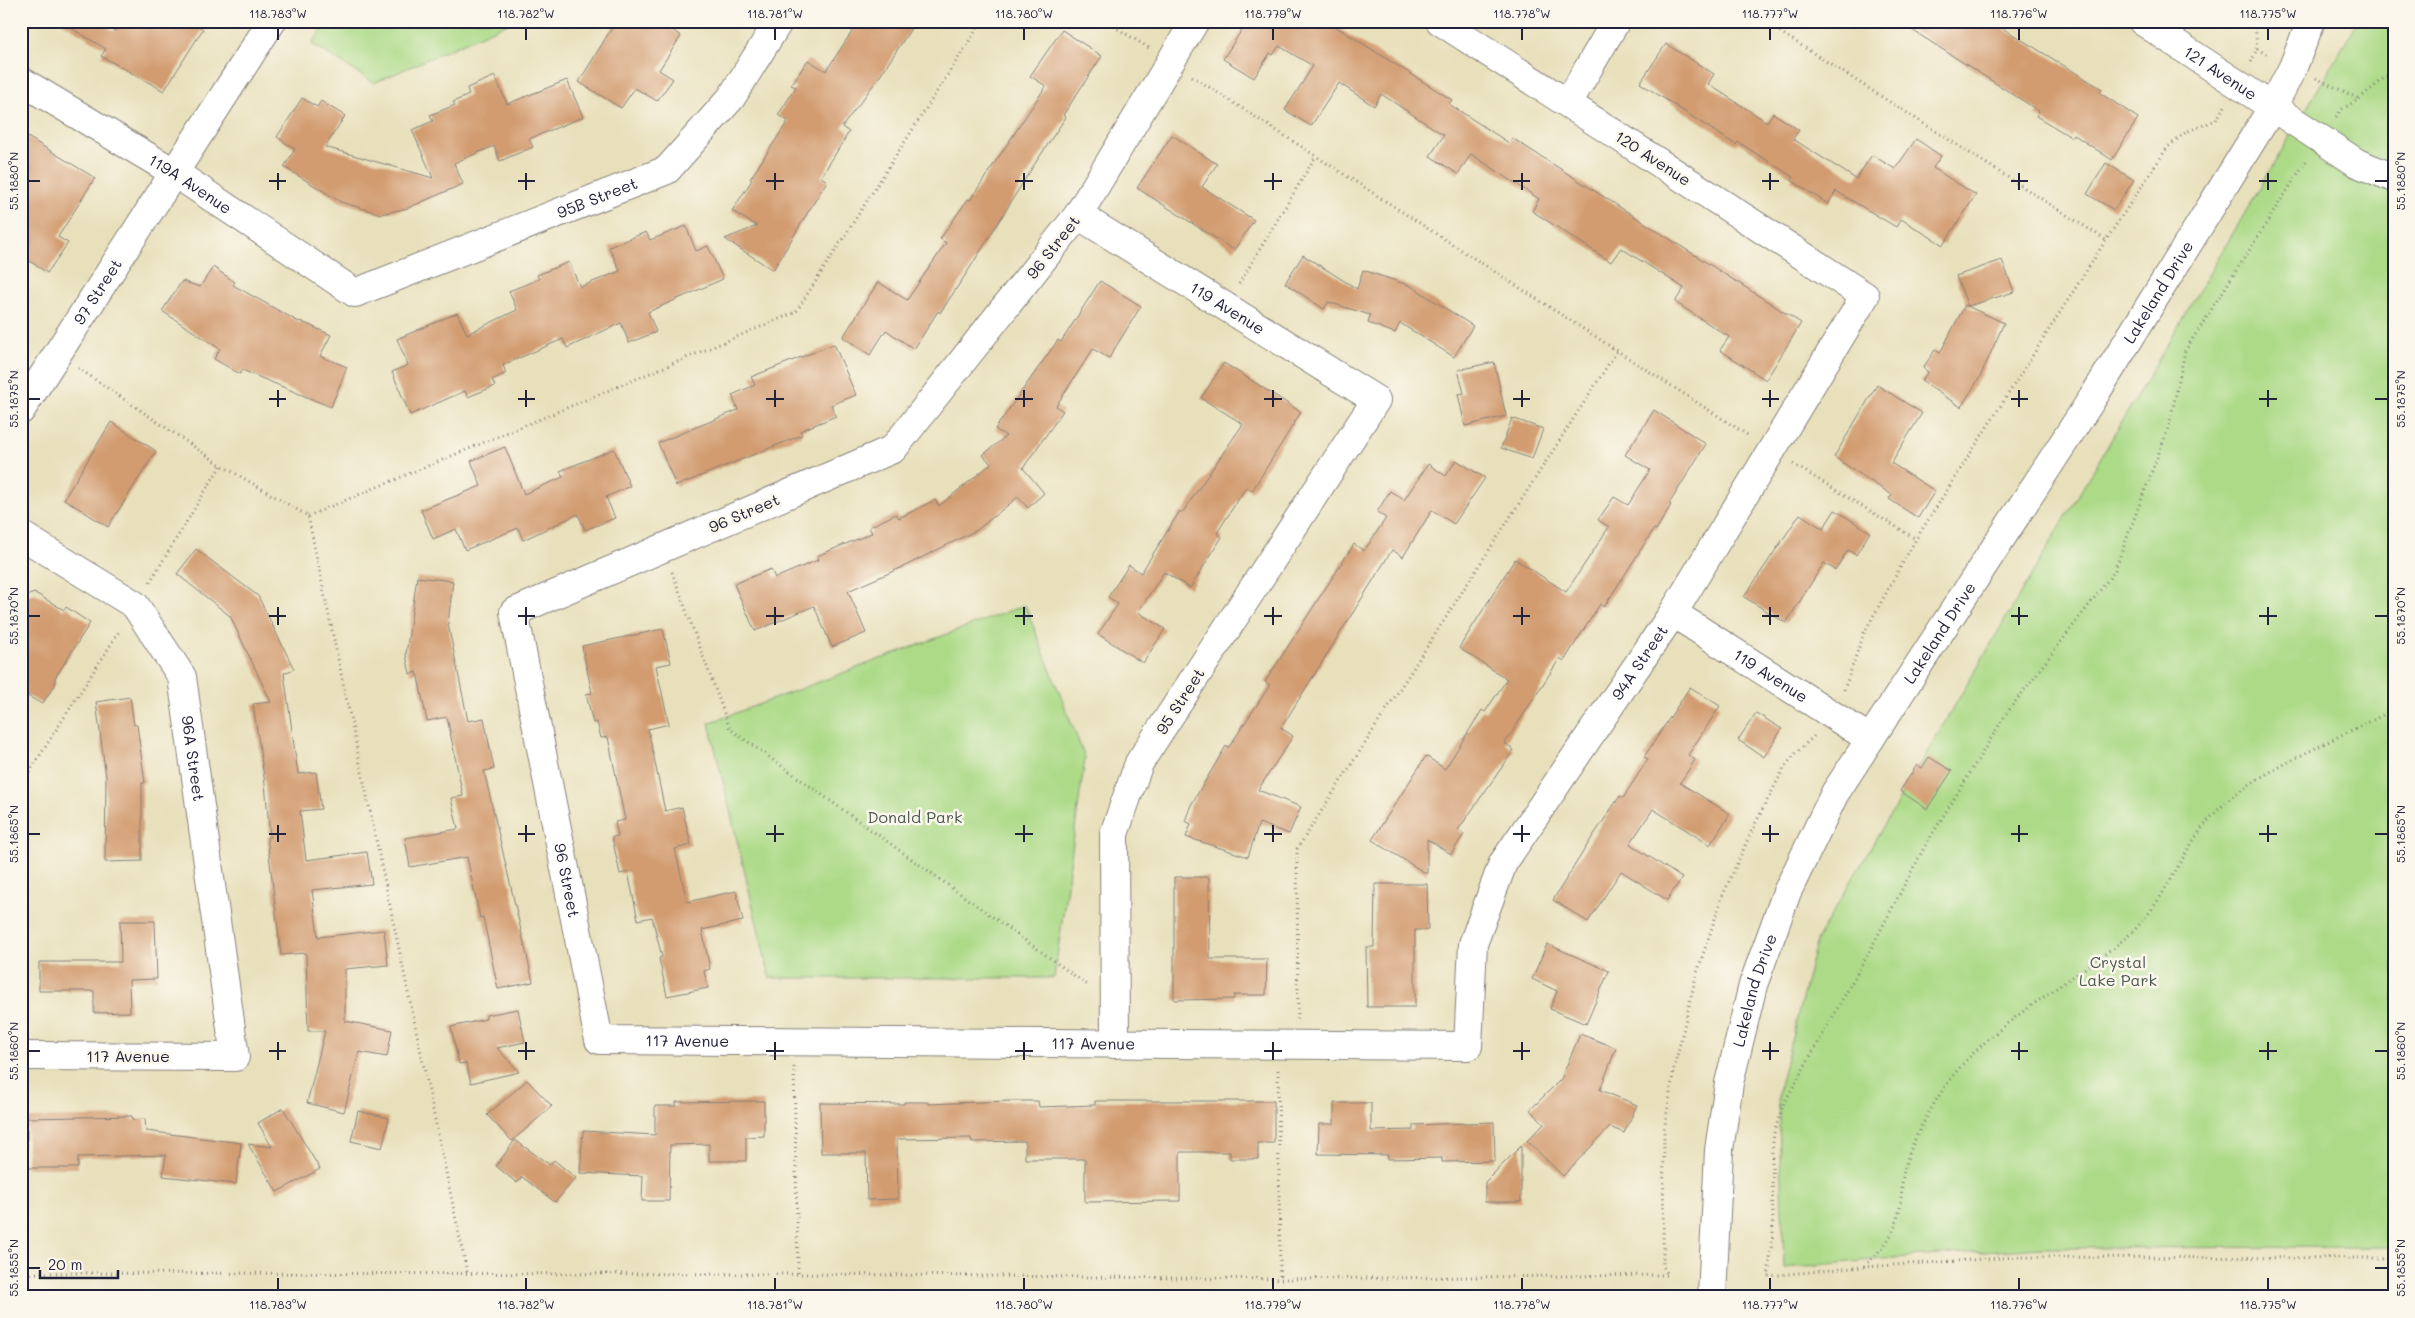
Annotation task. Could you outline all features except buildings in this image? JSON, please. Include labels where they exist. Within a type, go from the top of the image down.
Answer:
[{"type":"street","name":"97 Street","points":[[21,410],[272,21]]},
{"type":"street","name":"95B Street","points":[[355,293],[667,170],[731,98],[779,21]]},
{"type":"street","name":"96 Street","points":[[599,1040],[514,612],[893,449],[1078,215],[1195,21]]},
{"type":"street","name":"120 Avenue","points":[[1440,21],[1865,296]]},
{"type":"street","points":[[1568,103],[1616,21]]},
{"type":"street","name":"121 Avenue","points":[[2142,21],[2357,162],[2394,178]]},
{"type":"street","name":"Lakeland Drive","points":[[1712,1297],[1719,1150],[1729,1083],[1753,985],[1765,947],[1791,883],[1835,793],[2092,399],[2272,108],[2293,67],[2311,21]]},
{"type":"street","name":"119A Avenue","points":[[21,81],[175,173],[355,293]]},
{"type":"street","name":"119 Avenue","points":[[1078,215],[1376,400]]},
{"type":"street","name":"94A Street","points":[[1468,1046],[1473,944],[1503,863],[1673,613],[1865,296]]},
{"type":"street","name":"95 Street","points":[[1115,1044],[1114,834],[1139,763],[1376,400]]},
{"type":"street","name":"96A Street","points":[[21,535],[135,605],[182,678],[235,1057]]},
{"type":"street","name":"119 Avenue","points":[[1673,613],[1870,739]]},
{"type":"street","name":"117 Avenue","points":[[599,1040],[1468,1046]]},
{"type":"street","name":"117 Avenue","points":[[21,1056],[235,1057]]},
{"type":"path","points":[[308,516],[796,312],[982,21]]},
{"type":"path","points":[[1105,21],[1771,450],[1916,539]]},
{"type":"path","points":[[1763,21],[2106,240]]},
{"type":"path","points":[[21,1273],[467,1272],[1280,1279],[1668,1275],[1664,1266],[1664,1131],[1674,1069],[1696,976],[1722,897],[1753,828],[1784,768],[1794,755],[1811,741],[1847,687],[1864,633],[1916,539],[2106,240],[2167,148],[2186,132],[2216,120],[2238,85],[2257,50],[2255,21]]},
{"type":"path","points":[[2394,70],[2359,99],[2341,110],[2185,351],[2168,426],[2114,572],[2001,723],[1925,846],[1868,954],[1784,1103],[1774,1133],[1772,1152],[1773,1232],[1768,1276],[1863,1267],[2018,1257],[2394,1258]]},
{"type":"path","points":[[1226,306],[1316,156]]},
{"type":"path","points":[[1280,1279],[1278,1068],[1298,1045],[1298,849],[1617,351]]},
{"type":"path","points":[[57,354],[221,465],[308,516],[467,1272]]},
{"type":"path","points":[[664,548],[730,729],[1115,1005]]},
{"type":"path","points":[[1863,1267],[1883,1249],[1892,1235],[1901,1202],[1904,1168],[1911,1149],[1943,1089],[1986,1040],[2113,948],[2135,929],[2151,909],[2190,845],[2222,804],[2249,783],[2394,710]]},
{"type":"path","points":[[794,1041],[798,1274]]},
{"type":"green space","points":[[327,21],[513,21],[374,83],[312,44]]},
{"type":"green space","name":"Crystal Lake Park","points":[[2358,21],[2394,21],[2394,1247],[2042,1248],[1784,1268],[1778,1093],[1817,939]]},
{"type":"green space","name":"Donald Park","points":[[1025,605],[1085,758],[1054,978],[770,978],[709,723]]}]
